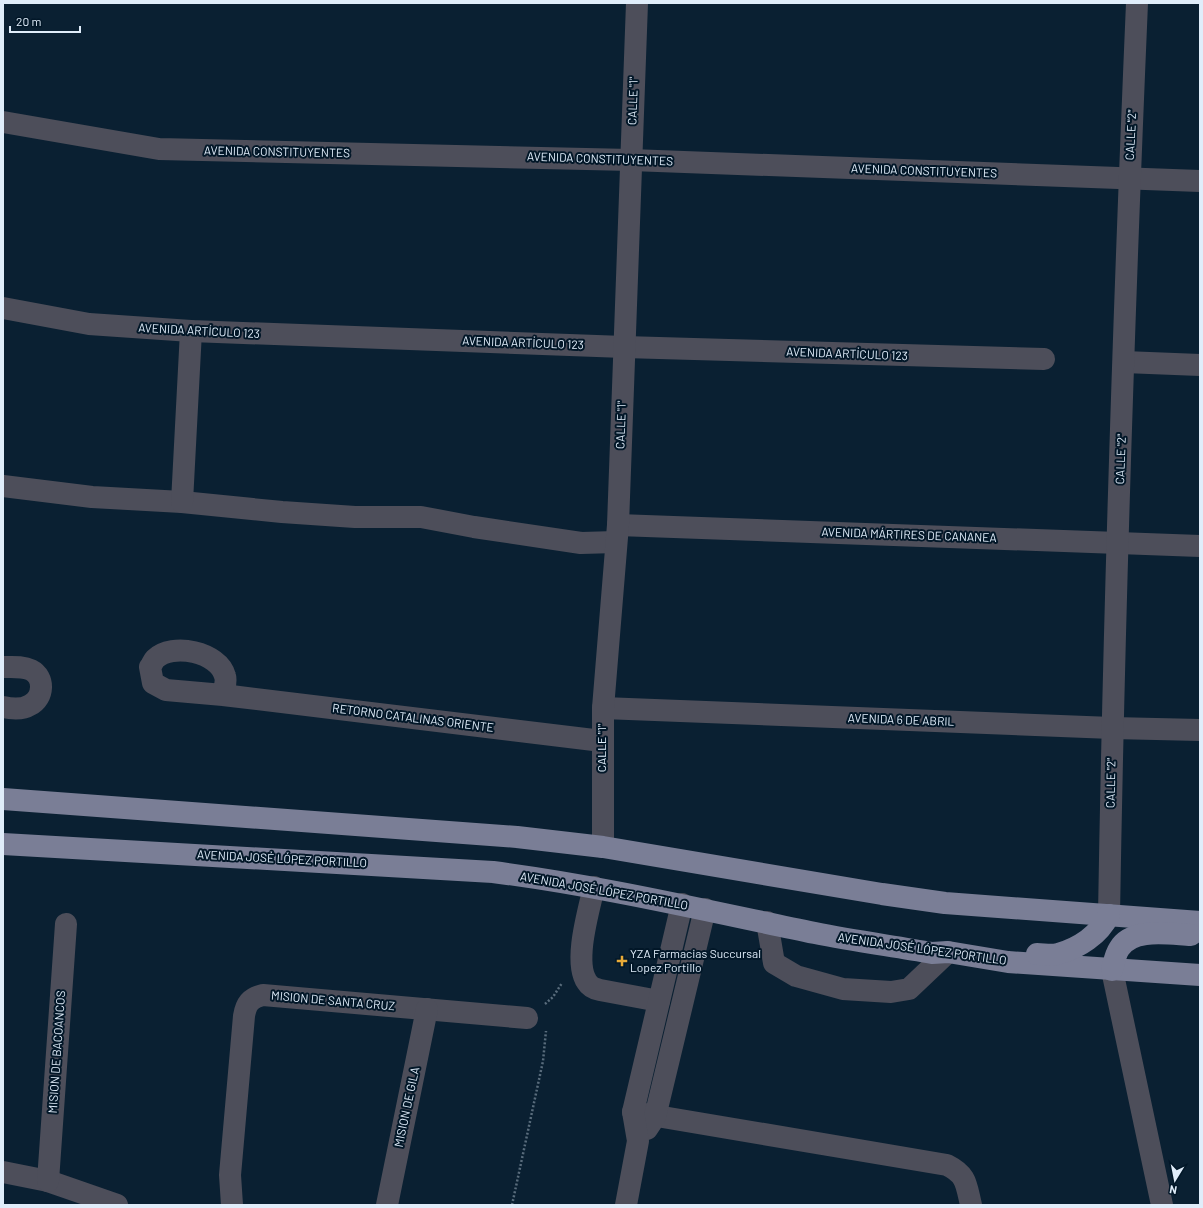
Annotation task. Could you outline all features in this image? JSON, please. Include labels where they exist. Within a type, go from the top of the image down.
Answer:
[{"type":"main road","points":[[3,799],[509,837],[603,847],[882,894],[945,903],[1200,922]]},
{"type":"main road","name":"AVENIDA JOSÉ LÓPEZ PORTILLO","points":[[3,844],[493,872],[594,887],[817,933],[932,953],[948,952],[1008,962],[1200,975]]},
{"type":"main road","points":[[948,952],[1057,954],[1083,944],[1104,924],[1108,915]]},
{"type":"main road","points":[[1112,970],[1119,950],[1130,937],[1141,934],[1200,935]]},
{"type":"street","name":"CALLE \"1\"","points":[[603,847],[603,708],[617,533],[637,3]]},
{"type":"street","name":"CALLE \"2\"","points":[[1108,915],[1112,728],[1129,179],[1137,3]]},
{"type":"street","name":"AVENIDA CONSTITUYENTES","points":[[3,122],[159,149],[631,160],[1200,181]]},
{"type":"street","name":"AVENIDA ARTÍCULO 123","points":[[3,308],[89,324],[191,331],[624,347],[1044,359]]},
{"type":"street","points":[[182,502],[191,331]]},
{"type":"street","points":[[1124,362],[1200,365]]},
{"type":"street","name":"AVENIDA MÁRTIRES DE CANANEA","points":[[3,486],[92,497],[182,502],[355,517],[421,517],[474,527],[581,543],[617,533],[1200,546]]},
{"type":"street","points":[[3,667],[31,670],[38,677],[41,683],[41,693],[36,701],[29,706],[20,708],[3,707]]},
{"type":"street","name":"RETORNO CATALINAS ORIENTE","points":[[223,695],[602,741]]},
{"type":"street","name":"AVENIDA 6 DE ABRIL","points":[[603,708],[1112,728],[1200,730]]},
{"type":"street","points":[[594,887],[581,955],[582,971],[587,982],[592,988],[659,1001]]},
{"type":"street","points":[[626,1205],[638,1141],[633,1112],[682,904]]},
{"type":"street","points":[[638,1141],[656,1118],[705,909]]},
{"type":"street","points":[[766,922],[774,963],[796,976],[843,989],[891,992],[909,989],[948,952]]},
{"type":"street","name":"MISION DE BACOANCOS","points":[[48,1181],[66,924]]},
{"type":"street","points":[[1112,970],[1162,1205]]},
{"type":"street","name":"MISION DE SANTA CRUZ","points":[[232,1205],[230,1175],[244,1016],[249,1001],[262,994],[527,1018]]},
{"type":"street","name":"MISION DE GILA","points":[[387,1205],[427,1009]]},
{"type":"street","points":[[633,1112],[656,1118],[947,1165],[960,1171],[966,1183],[971,1205]]},
{"type":"street","points":[[3,1172],[48,1181],[117,1205]]},
{"type":"path","points":[[512,1205],[543,1061],[546,1032]]},
{"type":"place","name":"YZA Farmacias Succursal Lopez Portillo","points":[[622,961]]}]
